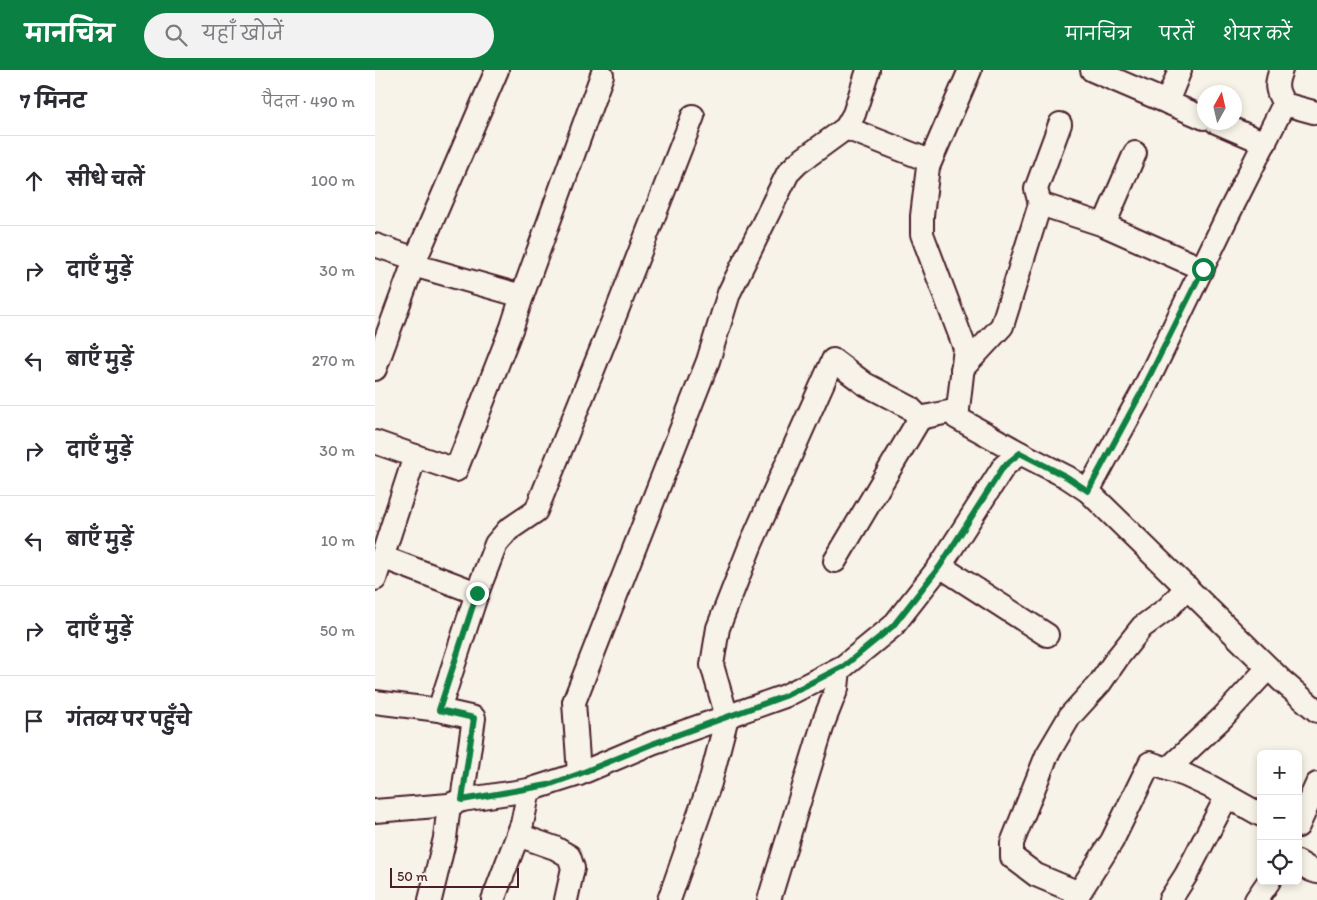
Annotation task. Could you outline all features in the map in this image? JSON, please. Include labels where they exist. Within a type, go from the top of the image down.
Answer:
[{"type":"street","points":[[375,369],[415,262],[497,70]]},
{"type":"street","points":[[579,774],[574,702],[708,361],[729,293],[789,173],[798,163],[846,128],[854,114],[868,70]]},
{"type":"street","points":[[970,70],[927,167],[921,216],[922,234],[965,348],[957,418],[1067,477],[1088,491],[1268,668],[1317,711]]},
{"type":"street","points":[[1092,70],[1197,115]]},
{"type":"street","points":[[1167,102],[1180,70]]},
{"type":"street","points":[[1281,70],[1277,80],[1277,92],[1284,104],[1317,113]]},
{"type":"street","points":[[375,442],[457,470],[512,327],[602,75]]},
{"type":"street","points":[[1088,491],[1141,393],[1284,104]]},
{"type":"street","points":[[439,710],[477,593],[496,544],[508,530],[536,511],[693,116]]},
{"type":"street","points":[[963,369],[1002,326],[1040,204],[1036,189],[1060,124]]},
{"type":"street","points":[[846,128],[930,160]]},
{"type":"street","points":[[1235,130],[1265,143]]},
{"type":"street","points":[[1104,225],[1135,153]]},
{"type":"street","points":[[1040,204],[1104,225],[1203,269]]},
{"type":"street","points":[[375,245],[415,262],[522,296]]},
{"type":"street","points":[[669,900],[710,783],[727,717],[712,665],[718,628],[755,536],[833,360],[865,384],[909,407],[920,418]]},
{"type":"street","points":[[835,562],[920,418],[958,410]]},
{"type":"street","points":[[375,811],[456,802],[529,790],[579,774],[652,744],[785,696],[839,669],[893,626],[940,566],[1004,466],[1020,453]]},
{"type":"street","points":[[375,579],[415,456]]},
{"type":"street","points":[[382,557],[477,593]]},
{"type":"street","points":[[940,566],[1047,634]]},
{"type":"street","points":[[1187,587],[1168,608],[1142,627],[1118,656],[1100,683],[1070,716],[1047,755],[1012,843],[1012,857],[1036,875],[1077,897],[1111,841],[1150,763],[1185,775],[1257,813]]},
{"type":"street","points":[[1168,769],[1223,717],[1268,668]]},
{"type":"street","points":[[769,900],[824,721],[837,688],[839,669]]},
{"type":"street","points":[[375,702],[439,710],[474,718],[456,802],[430,900]]},
{"type":"street","points":[[1302,817],[1317,784]]},
{"type":"street","points":[[493,900],[522,824],[529,790]]},
{"type":"street","points":[[1170,900],[1227,796]]},
{"type":"street","points":[[518,835],[555,848],[569,856],[573,868],[566,900]]},
{"type":"street","points":[[1302,864],[1317,872]]},
{"type":"street","points":[[1256,900],[1266,885]]},
{"type":"route","points":[[477,593],[439,710],[474,718],[462,800],[529,790],[548,785],[652,744],[785,696],[844,666],[893,626],[940,566],[1004,466],[1020,453],[1067,477],[1088,491],[1141,393],[1203,269]]}]
